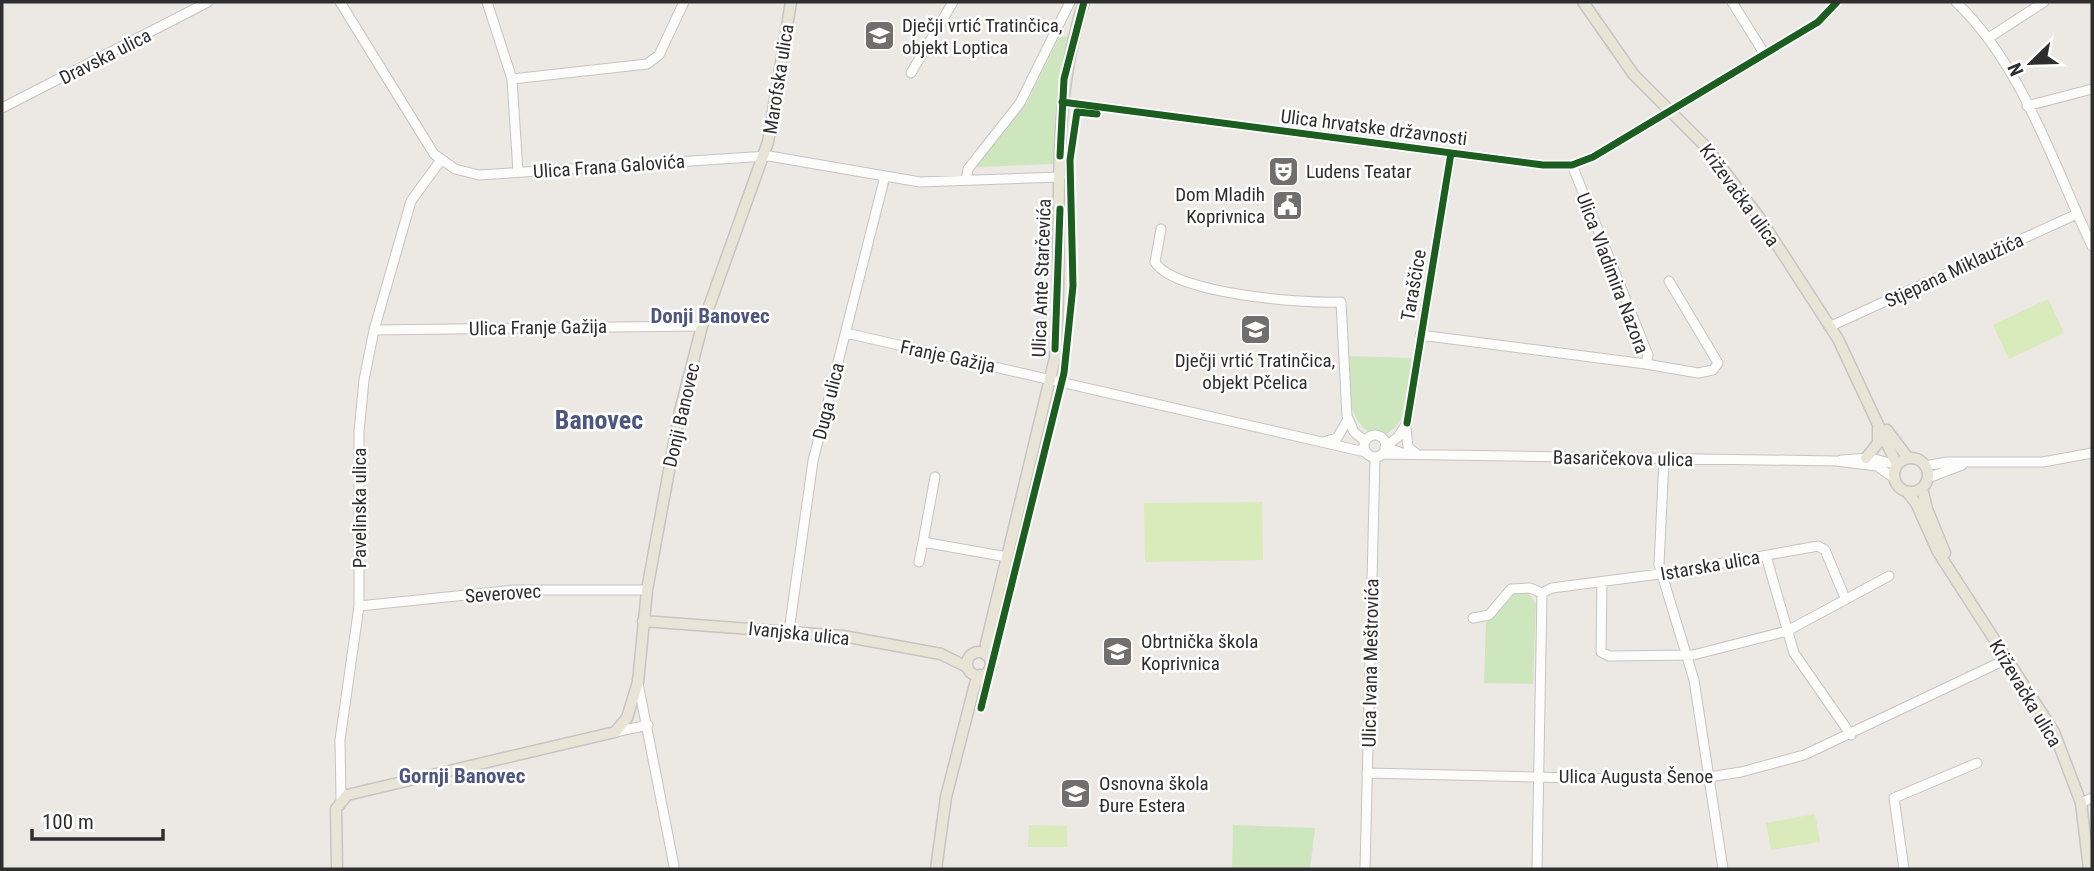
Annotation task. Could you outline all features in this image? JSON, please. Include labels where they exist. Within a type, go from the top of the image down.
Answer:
[{"type":"main road","name":"Marofska ulica","points":[[764,156],[791,2]]},
{"type":"main road","name":"Ulica Ante Starčevića","points":[[972,672],[987,672],[990,665],[983,650],[1051,379],[1059,311],[1062,102],[1073,36],[1084,2]]},
{"type":"main road","name":"Križevačka ulica","points":[[1583,2],[1634,75],[1727,171],[1832,326],[1872,407],[1897,466]]},
{"type":"main road","name":"Donji Banovec","points":[[615,732],[627,718],[638,682],[647,590],[680,411],[702,326],[764,156]]},
{"type":"main road","name":"Križevačka ulica","points":[[1872,407],[1908,458]]},
{"type":"main road","points":[[1866,458],[1878,443],[1877,422]]},
{"type":"main road","points":[[1908,458],[1918,460],[1925,466],[1925,483],[1907,492],[1898,487],[1894,478],[1897,466],[1908,458]]},
{"type":"main road","name":"Križevačka ulica","points":[[1925,483],[1949,566]]},
{"type":"main road","name":"Križevačka ulica","points":[[1907,492],[1949,566],[2054,732],[2081,803],[2089,869]]},
{"type":"main road","name":"Ivanjska ulica","points":[[643,621],[843,636],[953,658],[972,672]]},
{"type":"main road","points":[[936,869],[946,797],[972,672],[983,650]]},
{"type":"main road","points":[[341,800],[356,792],[615,732]]},
{"type":"main road","name":"Pavelinska ulica","points":[[337,869],[336,809],[341,800]]},
{"type":"street","name":"Dravska ulica","points":[[2,108],[208,2]]},
{"type":"street","points":[[340,2],[429,146],[441,160]]},
{"type":"street","points":[[487,2],[512,79],[518,172]]},
{"type":"street","points":[[512,79],[647,64],[659,55],[684,2]]},
{"type":"street","points":[[911,74],[953,2]]},
{"type":"street","points":[[966,180],[968,170],[1020,103],[1070,2]]},
{"type":"street","points":[[1732,2],[1765,54]]},
{"type":"street","points":[[1669,111],[1818,22],[1836,2]]},
{"type":"street","points":[[1956,2],[1990,37],[2027,106],[2092,246]]},
{"type":"street","points":[[1990,37],[2045,2]]},
{"type":"street","points":[[1056,34],[1061,31],[1073,36]]},
{"type":"street","points":[[2027,106],[2092,89]]},
{"type":"street","name":"Ulica hrvatske državnosti","points":[[1062,102],[1552,166],[1572,165],[1611,147],[1669,111]]},
{"type":"street","name":"Taraščice","points":[[1406,423],[1451,153]]},
{"type":"street","name":"Ulica Frana Galovića","points":[[441,160],[472,174],[764,156],[920,182],[1060,177]]},
{"type":"street","name":"Pavelinska ulica","points":[[341,800],[340,740],[359,606],[359,432],[374,330],[411,201],[441,160]]},
{"type":"street","name":"Ulica Vladimira Nazora","points":[[1420,335],[1646,364],[1648,355],[1572,165]]},
{"type":"street","name":"Duga ulica","points":[[789,631],[811,472],[885,176]]},
{"type":"street","name":"Stjepana Miklaužića","points":[[1832,326],[2077,214]]},
{"type":"street","points":[[1161,229],[1155,261],[1171,275],[1257,298],[1306,303],[1341,302],[1348,419],[1366,443],[1381,449]]},
{"type":"street","points":[[1646,364],[1698,373],[1713,370],[1718,363],[1669,281]]},
{"type":"street","name":"Ulica Franje Gažija","points":[[374,330],[702,326]]},
{"type":"street","name":"Franje Gažija","points":[[846,333],[1051,379]]},
{"type":"street","points":[[1051,379],[1329,443],[1366,443],[1381,449]]},
{"type":"street","points":[[1329,443],[1337,438],[1348,419]]},
{"type":"street","points":[[1381,449],[1398,437],[1406,423]]},
{"type":"street","points":[[1406,423],[1406,441],[1414,455]]},
{"type":"street","name":"Basaričekova ulica","points":[[1381,449],[1414,455],[1836,461],[1877,466],[1894,478]]},
{"type":"street","name":"Ulica Ivana Meštrovića","points":[[1365,869],[1381,449]]},
{"type":"street","points":[[1925,466],[1947,462],[2043,463],[2092,453]]},
{"type":"street","name":"Basaričekova ulica","points":[[1836,461],[1866,458],[1897,466]]},
{"type":"street","points":[[1664,459],[1659,565],[1694,680],[1723,869]]},
{"type":"street","points":[[1925,483],[1967,463]]},
{"type":"street","points":[[919,562],[935,477]]},
{"type":"street","points":[[923,542],[1007,557]]},
{"type":"street","name":"Istarska ulica","points":[[1473,618],[1489,615],[1511,589],[1530,588],[1542,593],[1552,588],[1662,574],[1822,547],[1845,598]]},
{"type":"street","points":[[1766,556],[1787,631],[1802,668],[1851,735]]},
{"type":"street","points":[[1602,582],[1601,652],[1617,656],[1686,655],[1787,631],[1889,576]]},
{"type":"street","name":"Severovec","points":[[359,606],[514,590],[647,590]]},
{"type":"street","points":[[1537,869],[1542,593]]},
{"type":"street","name":"Ulica Augusta Šenoe","points":[[1367,773],[1709,777],[1771,766],[1851,735],[2007,659]]},
{"type":"street","name":"Donji Banovec","points":[[638,682],[674,866]]},
{"type":"street","points":[[615,732],[648,725]]},
{"type":"street","points":[[1904,869],[1894,798],[1977,763]]},
{"type":"street","points":[[2081,803],[2092,798]]},
{"type":"green space","points":[[1060,36],[1067,37],[1059,80],[1054,164],[976,167],[1026,104]]},
{"type":"green space","points":[[2048,299],[2064,333],[2009,359],[1993,325]]},
{"type":"green space","points":[[1349,356],[1412,358],[1404,411],[1394,428],[1386,434],[1381,431],[1369,432],[1355,416],[1349,388]]},
{"type":"green space","points":[[1262,502],[1263,560],[1145,562],[1144,503]]},
{"type":"green space","points":[[1522,592],[1529,594],[1536,604],[1533,684],[1484,683],[1486,622],[1495,616],[1508,596]]},
{"type":"green space","points":[[1815,814],[1820,842],[1771,850],[1766,823]]},
{"type":"green space","points":[[1029,825],[1067,826],[1067,847],[1028,847]]},
{"type":"green space","points":[[1233,825],[1315,828],[1310,869],[1232,869]]},
{"type":"cycle path","points":[[1060,156],[1064,79],[1084,2]]},
{"type":"cycle path","points":[[1062,102],[1543,165],[1572,165],[1593,157],[1818,22],[1837,2]]},
{"type":"cycle path","points":[[981,708],[1064,373],[1073,286],[1070,160],[1077,112],[1097,114]]},
{"type":"cycle path","points":[[1407,423],[1451,153]]},
{"type":"cycle path","points":[[1055,349],[1060,209]]},
{"type":"place","name":"Dječji vrtić Tratinčica, objekt Loptica","points":[[879,36]]},
{"type":"place","name":"Ludens Teatar","points":[[1283,171]]},
{"type":"place","name":"Dom Mladih Koprivnica","points":[[1288,205]]},
{"type":"place","name":"Dječji vrtić Tratinčica, objekt Pčelica","points":[[1255,329]]},
{"type":"place","name":"Obrtnička škola Koprivnica","points":[[1118,652]]},
{"type":"place","name":"Osnovna škola Đure Estera","points":[[1076,794]]},
{"type":"district","name":"Donji Banovec","points":[[710,316]]},
{"type":"district","name":"Banovec","points":[[599,420]]},
{"type":"district","name":"Gornji Banovec","points":[[462,776]]}]
